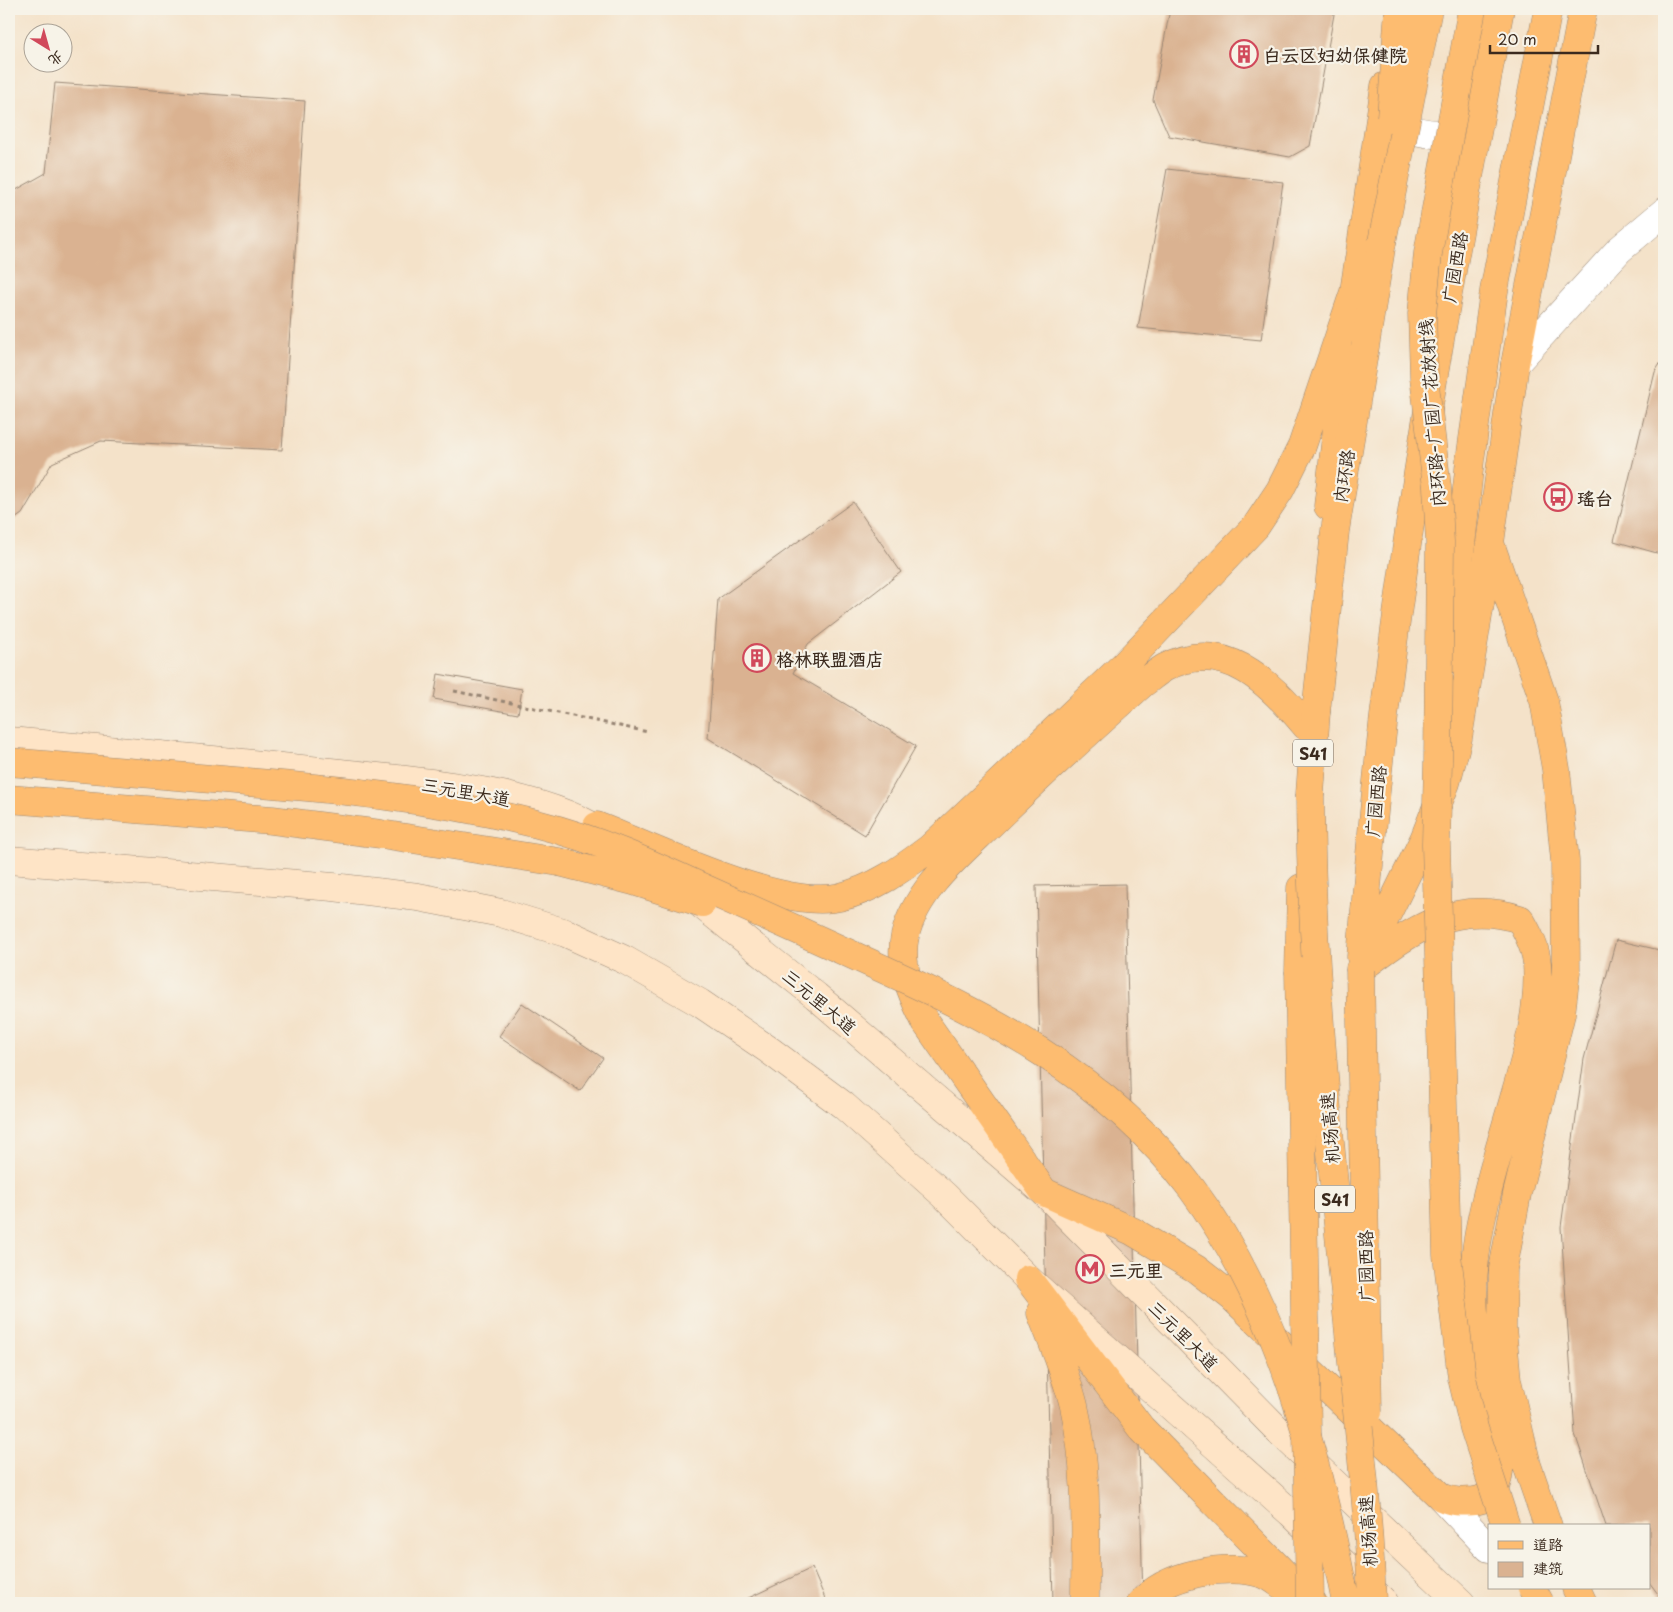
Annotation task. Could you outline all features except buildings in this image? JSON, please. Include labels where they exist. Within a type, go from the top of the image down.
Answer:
[{"type":"main road","points":[[1311,1603],[1299,972],[1311,719],[1336,418],[1381,106],[1399,9]]},
{"type":"main road","points":[[1382,242],[1399,9]]},
{"type":"main road","points":[[1382,242],[1428,9]]},
{"type":"main road","name":"内环路-广园广花放射线","points":[[1438,761],[1440,542],[1437,486],[1424,377],[1422,314],[1428,253],[1472,9]]},
{"type":"main road","name":"广园西路","points":[[1371,1603],[1360,969],[1372,821],[1399,606],[1419,470],[1500,9]]},
{"type":"main road","points":[[1505,1524],[1474,1428],[1462,1378],[1453,1319],[1447,1255],[1436,844],[1438,761],[1470,460],[1493,300],[1548,9]]},
{"type":"main road","points":[[1360,969],[1424,839],[1446,783],[1458,738],[1490,543],[1515,364],[1583,9]]},
{"type":"main road","name":"内环路","points":[[1311,719],[1334,531],[1382,242]]},
{"type":"main road","points":[[596,826],[740,883],[796,898],[838,897],[875,885],[904,868],[930,848],[1126,663],[1256,526],[1280,490],[1302,446],[1355,288]]},
{"type":"main road","points":[[1490,543],[1544,701],[1556,769],[1565,861],[1566,972],[1561,1014],[1537,1119],[1517,1194],[1504,1269],[1502,1328],[1507,1380],[1527,1465],[1547,1524]]},
{"type":"main road","points":[[1311,719],[1260,678],[1237,664],[1210,657],[1186,660],[1164,668],[1142,684],[1012,804],[933,884],[912,915],[904,937],[903,957],[911,994],[926,1022],[1044,1192],[1132,1231],[1196,1268],[1232,1297],[1441,1497],[1455,1503],[1481,1500],[1494,1489],[1500,1460],[1475,1332],[1473,1286],[1475,1253],[1535,1015],[1537,963],[1531,939],[1520,919],[1497,912],[1474,912],[1442,919],[1411,931],[1360,969]]},
{"type":"main road","name":"机场高速","points":[[1311,719],[1310,876],[1318,1009],[1360,1439],[1371,1603]]},
{"type":"main road","name":"三元里大道","points":[[9,741],[227,760],[415,782],[488,793],[542,805],[596,826],[692,897],[816,996],[1044,1192],[1280,1432],[1460,1603]]},
{"type":"main road","points":[[9,762],[289,785],[408,799],[538,824],[593,840],[640,859],[877,966],[973,1012],[1023,1039],[1053,1059],[1124,1115],[1160,1150],[1191,1189],[1235,1256],[1254,1294],[1283,1364],[1302,1422],[1320,1489],[1346,1603]]},
{"type":"main road","points":[[9,799],[272,820],[417,839],[559,862],[633,881],[727,911],[813,940],[877,966]]},
{"type":"main road","points":[[9,860],[333,887],[418,897],[501,913],[566,933],[625,960],[700,1004],[769,1050],[843,1105],[944,1195],[1028,1279],[1291,1513],[1385,1603]]},
{"type":"main road","points":[[1028,1279],[1141,1428],[1311,1603]]},
{"type":"main road","points":[[1028,1279],[1066,1378],[1074,1408],[1085,1492],[1085,1603]]},
{"type":"main road","points":[[1141,1603],[1148,1595],[1198,1572],[1233,1568],[1264,1574],[1311,1603]]},
{"type":"main road","points":[[1533,1590],[1541,1603]]},
{"type":"main road","points":[[1577,1590],[1582,1603]]},
{"type":"street","points":[[1381,106],[1392,119],[1409,129],[1451,135],[1477,132]]},
{"type":"street","points":[[1515,364],[1619,250],[1664,212]]},
{"type":"street","points":[[1441,1497],[1488,1547]]},
{"type":"street","points":[[1529,1590],[1541,1603]]},
{"type":"path","points":[[454,691],[648,732]]},
{"type":"place","name":"白云区妇幼保健院","points":[[1244,54]]},
{"type":"place","name":"瑶台","points":[[1558,497]]},
{"type":"place","name":"格林联盟酒店","points":[[757,658]]},
{"type":"place","name":"三元里","points":[[1090,1269]]}]
